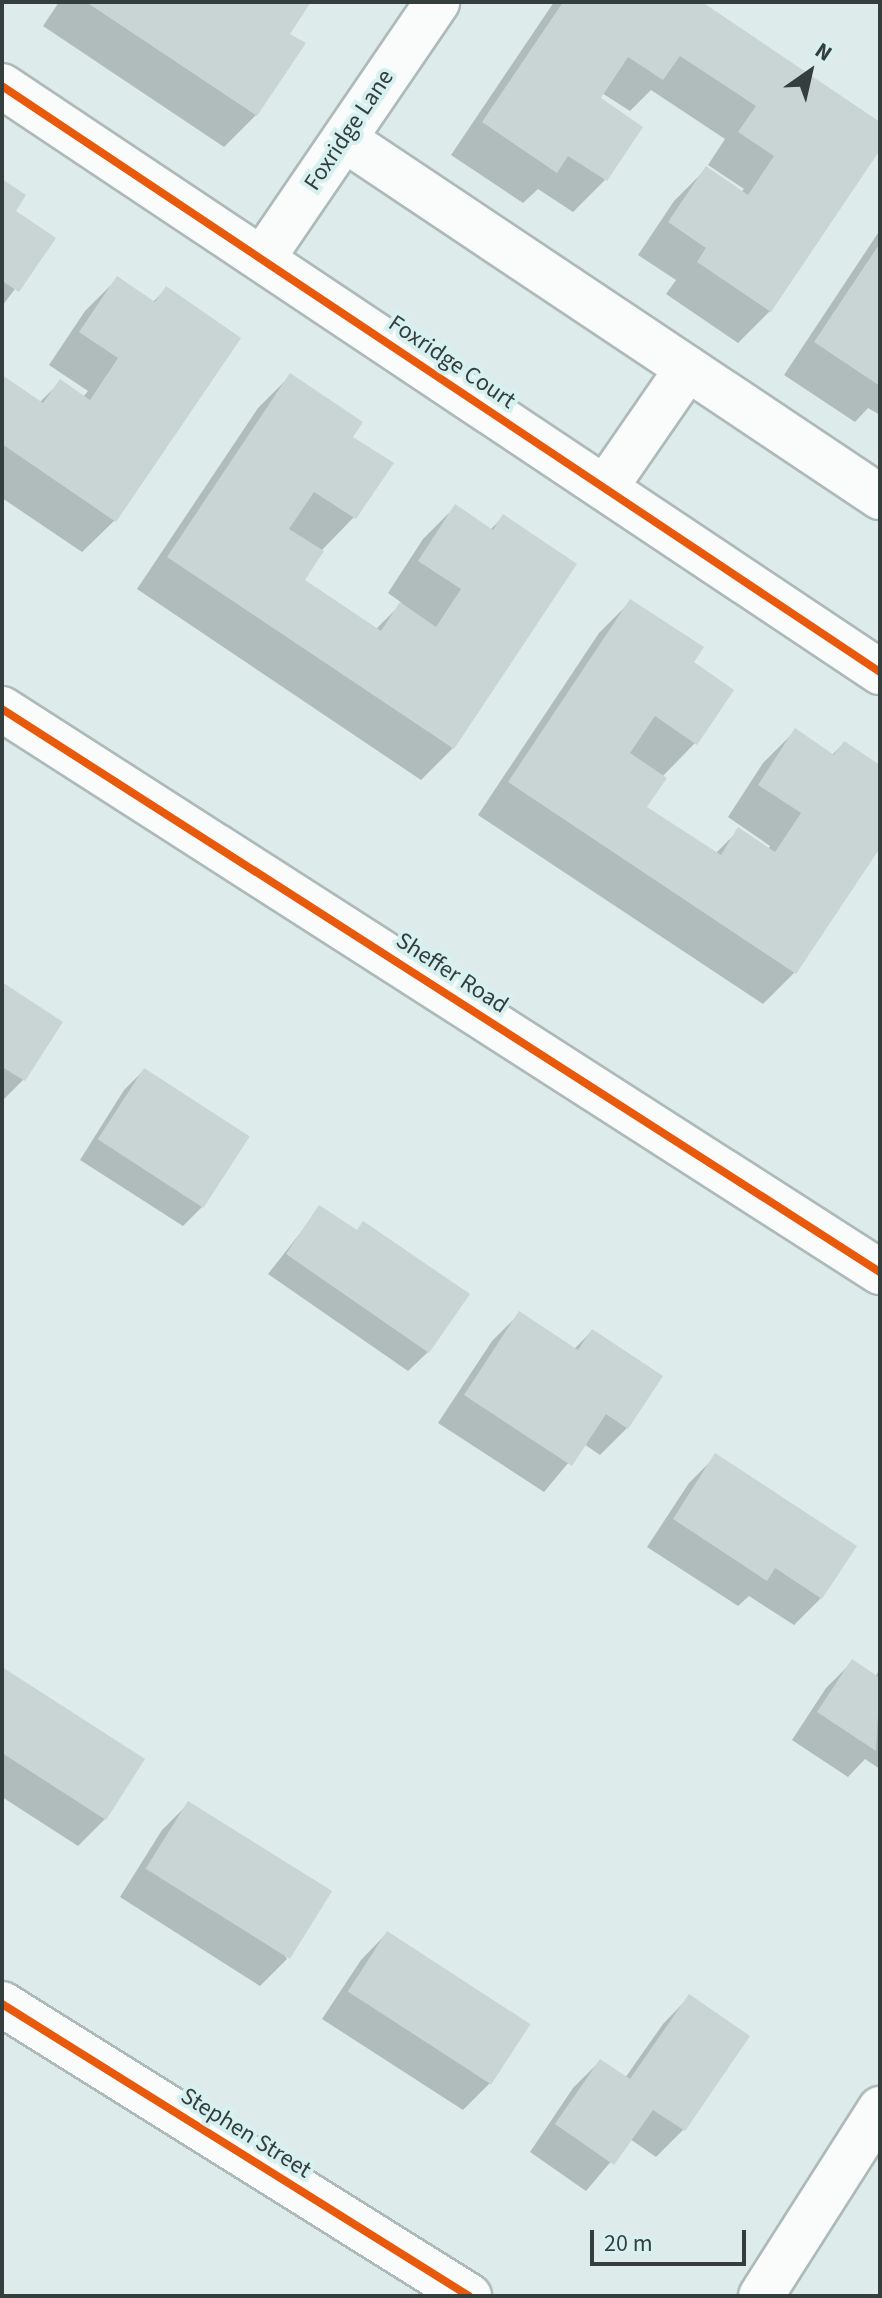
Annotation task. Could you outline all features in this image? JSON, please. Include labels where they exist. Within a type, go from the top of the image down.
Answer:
[{"type":"street","name":"Foxridge Lane","points":[[262,259],[437,2]]},
{"type":"street","name":"Foxridge Court","points":[[2,86],[880,672]]},
{"type":"street","points":[[344,139],[880,497]]},
{"type":"street","points":[[605,488],[687,369]]},
{"type":"street","name":"Sheffer Road","points":[[2,709],[880,1272]]},
{"type":"street","name":"Stephen Street","points":[[2,2004],[469,2296]]},
{"type":"street","points":[[761,2296],[880,2109]]},
{"type":"building","points":[[86,2],[311,2],[290,34],[306,43],[257,116]]},
{"type":"building","points":[[563,2],[702,2],[880,122],[880,150],[771,312],[697,262],[706,248],[668,222],[706,166],[748,195],[774,156],[738,132],[756,106],[680,56],[663,80],[628,57],[601,98],[643,127],[607,181],[568,156],[557,173],[482,122]]},
{"type":"building","points":[[2,179],[26,195],[16,211],[56,238],[19,292],[2,281]]},
{"type":"building","points":[[880,243],[880,386],[814,342]]},
{"type":"building","points":[[117,276],[155,302],[166,286],[241,338],[116,522],[2,444],[2,375],[43,403],[60,379],[90,400],[118,358],[79,332]]},
{"type":"building","points":[[290,373],[363,422],[353,437],[394,463],[356,519],[314,492],[289,529],[324,551],[305,580],[381,631],[400,602],[436,627],[461,589],[418,561],[455,504],[493,530],[503,514],[577,564],[454,749],[167,557]]},
{"type":"building","points":[[630,599],[704,647],[694,662],[734,690],[697,745],[655,716],[630,753],[667,778],[647,807],[721,855],[738,827],[775,852],[801,813],[758,785],[795,728],[834,755],[844,741],[880,765],[880,848],[796,974],[508,782]]},
{"type":"building","points":[[2,982],[63,1022],[25,1081],[2,1067]]},
{"type":"building","points":[[144,1068],[250,1137],[203,1208],[98,1139]]},
{"type":"building","points":[[319,1205],[357,1230],[363,1221],[470,1294],[429,1353],[286,1254]]},
{"type":"building","points":[[519,1311],[578,1350],[592,1329],[663,1376],[628,1429],[606,1414],[572,1466],[464,1395]]},
{"type":"building","points":[[715,1453],[857,1546],[822,1599],[775,1568],[767,1581],[673,1519]]},
{"type":"building","points":[[852,1659],[880,1678],[876,1751],[817,1712]]},
{"type":"building","points":[[2,1667],[145,1759],[106,1820],[2,1753]]},
{"type":"building","points":[[188,1801],[332,1891],[290,1959],[146,1869]]},
{"type":"building","points":[[387,1931],[530,2024],[491,2085],[348,1991]]},
{"type":"building","points":[[689,1994],[750,2036],[685,2131],[653,2110],[614,2165],[555,2124],[600,2059],[630,2079]]},
{"type":"cycle path","points":[[2,86],[880,672]]},
{"type":"cycle path","points":[[2,709],[880,1272]]},
{"type":"cycle path","points":[[2,2004],[469,2296]]}]
